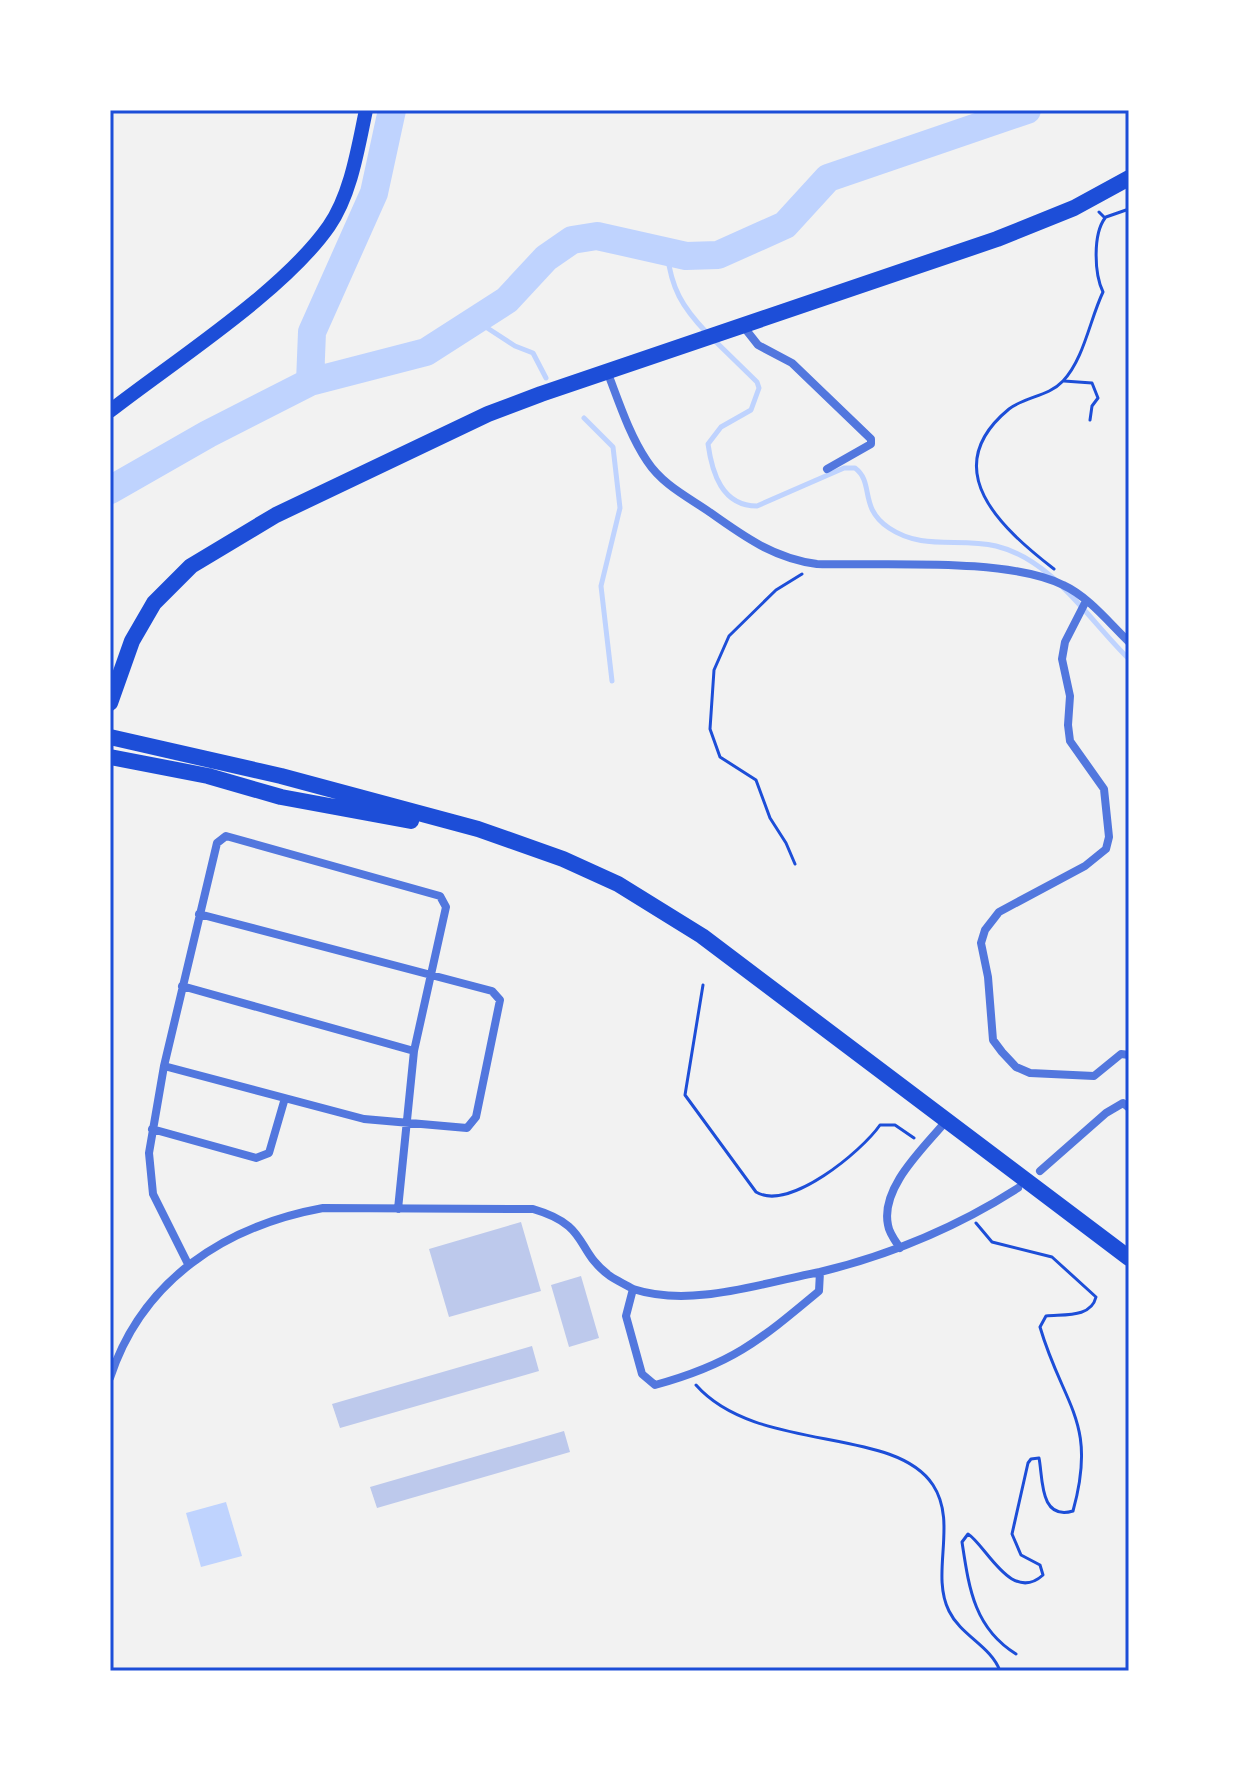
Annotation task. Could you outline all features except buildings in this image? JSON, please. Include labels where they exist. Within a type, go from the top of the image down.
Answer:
[{"type":"main road","points":[[110,411],[302,258],[330,224],[341,199],[366,110]]},
{"type":"main road","points":[[110,703],[132,641],[154,603],[191,566],[276,515],[460,428],[607,371],[997,239],[1093,198],[1129,178]]},
{"type":"main road","points":[[110,737],[281,776],[478,829],[502,840]]},
{"type":"main road","points":[[110,757],[208,776],[281,797],[502,840],[563,859],[653,903],[702,936],[1129,1258]]},
{"type":"street","points":[[742,326],[758,345],[792,363],[871,439],[871,444],[856,455],[827,469]]},
{"type":"street","points":[[607,371],[631,433],[648,464],[673,489],[761,547],[798,561],[817,564],[951,566],[1033,576],[1061,584],[1086,601],[1129,642]]},
{"type":"street","points":[[1086,601],[1065,642],[1062,659],[1070,696],[1070,741],[1104,789],[1109,837],[1106,849],[1085,866],[999,912],[985,930],[981,943],[988,977],[993,1040],[1016,1067],[1030,1073],[1094,1076],[1121,1054],[1129,1055]]},
{"type":"street","points":[[188,1264],[153,1194],[149,1174],[152,1129],[199,914],[217,843],[226,836],[440,896],[446,907],[414,1051],[404,1124],[398,1209]]},
{"type":"street","points":[[164,1066],[364,1119],[467,1128],[476,1117],[500,1000],[492,991],[199,914]]},
{"type":"street","points":[[182,986],[414,1051]]},
{"type":"street","points":[[152,1129],[256,1158],[269,1153],[285,1098]]},
{"type":"street","points":[[1040,1171],[1106,1113],[1127,1102]]},
{"type":"street","points":[[900,1248],[888,1225],[889,1204],[895,1185],[946,1121]]},
{"type":"street","points":[[110,1378],[132,1324],[150,1300],[188,1264],[222,1244],[295,1213],[323,1208],[533,1209],[557,1216],[581,1237],[608,1275],[633,1289],[651,1295],[693,1296],[820,1272],[900,1248],[971,1216],[1018,1188]]},
{"type":"street","points":[[633,1289],[626,1316],[642,1374],[655,1385],[688,1376],[754,1346],[819,1291],[820,1272]]},
{"type":"path","points":[[1093,198],[1105,218]]},
{"type":"path","points":[[1061,584],[1063,575],[1022,544],[990,509],[980,490],[976,465],[979,447],[1006,412],[1021,399],[1042,395],[1063,381],[1076,359],[1103,292],[1096,273],[1098,227],[1105,218],[1129,209]]},
{"type":"path","points":[[1063,381],[1092,383],[1098,398],[1092,406],[1090,420]]},
{"type":"path","points":[[795,864],[770,818],[756,780],[720,757],[710,729],[714,670],[729,636],[748,613],[792,579],[814,570],[817,564]]},
{"type":"path","points":[[703,985],[685,1095],[756,1192],[773,1197],[801,1189],[864,1147],[880,1125],[895,1125],[926,1146]]},
{"type":"path","points":[[971,1216],[992,1242],[1052,1257],[1096,1297],[1096,1303],[1085,1311],[1046,1316],[1040,1327],[1072,1404],[1084,1449],[1073,1511],[1066,1513],[1055,1510],[1041,1492],[1039,1458],[1031,1459],[1028,1463],[1012,1534],[1021,1555],[1040,1565],[1043,1575],[1031,1581],[1006,1575],[994,1567],[974,1538],[968,1534],[963,1536],[968,1585],[980,1619],[995,1640],[1016,1654]]},
{"type":"path","points":[[688,1376],[708,1398],[729,1413],[768,1428],[863,1446],[922,1471],[935,1487],[941,1504],[948,1610],[962,1632],[983,1649],[1000,1671]]},
{"type":"water","points":[[226,1502],[242,1556],[201,1567],[186,1513]]},
{"type":"waterway","points":[[310,382],[312,332],[374,193],[392,110]]},
{"type":"waterway","points":[[110,490],[208,434],[310,382],[426,352],[507,300],[546,258],[572,240],[597,236],[686,256],[718,255],[785,225],[828,178],[1027,110]]},
{"type":"waterway","points":[[667,252],[671,276],[679,296],[707,333]]},
{"type":"waterway","points":[[475,320],[515,346],[533,353],[546,378]]},
{"type":"waterway","points":[[714,340],[757,382],[759,388],[751,410],[721,427],[708,444],[712,466],[727,494],[745,505],[757,506],[844,468],[855,468],[864,481],[873,512],[889,528],[915,539],[982,544],[1016,553],[1052,577],[1129,659]]},
{"type":"waterway","points":[[584,418],[613,447],[620,508],[601,586],[612,681]]}]
